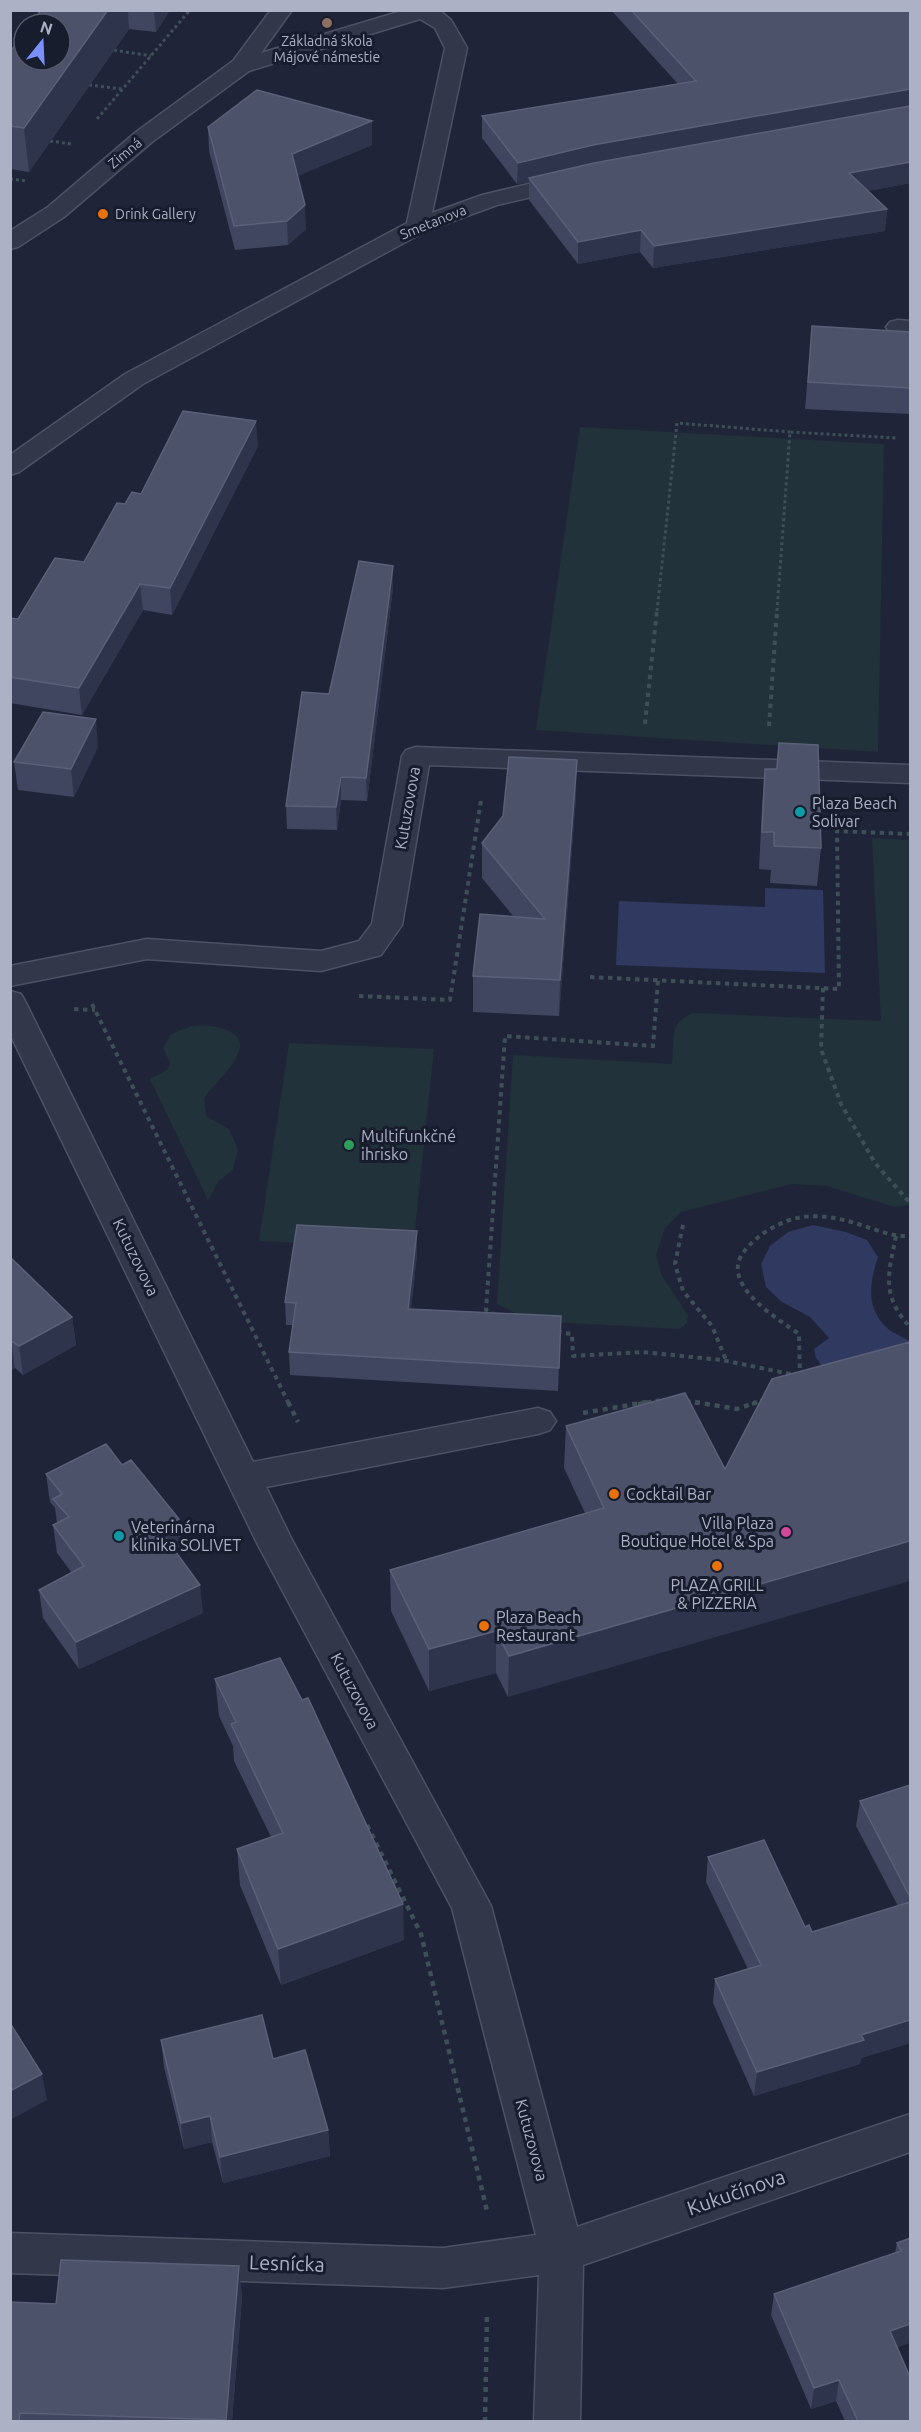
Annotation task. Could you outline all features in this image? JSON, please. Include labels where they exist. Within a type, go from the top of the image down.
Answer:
[{"type":"street","name":"Zimná","points":[[10,242],[56,212],[144,137],[241,66],[282,10]]},
{"type":"street","name":"Zimná","points":[[241,66],[426,11]]},
{"type":"street","points":[[418,226],[456,48],[444,24],[426,11]]},
{"type":"street","name":"Smetanova","points":[[10,466],[134,379],[418,226],[490,200],[593,176]]},
{"type":"street","name":"Kutuzovova","points":[[10,976],[147,949],[321,961],[370,948],[387,925],[416,756],[910,774]]},
{"type":"street","name":"Kutuzovova","points":[[10,1001],[274,1543],[471,1906],[562,2252],[557,2421]]},
{"type":"street","points":[[243,1478],[538,1421]]},
{"type":"street","name":"Kukučínova","points":[[562,2252],[910,2133]]},
{"type":"street","name":"Lesnícka","points":[[10,2253],[443,2268],[562,2252]]},
{"type":"path","points":[[95,121],[190,10]]},
{"type":"path","points":[[114,50],[151,56]]},
{"type":"path","points":[[89,85],[122,89]]},
{"type":"path","points":[[50,141],[74,145]]},
{"type":"path","points":[[641,764],[677,423],[897,438]]},
{"type":"path","points":[[766,769],[790,432]]},
{"type":"path","points":[[355,996],[450,1000],[488,759]]},
{"type":"path","points":[[590,976],[839,988],[837,831],[910,834]]},
{"type":"path","points":[[503,1319],[486,1310],[505,1036],[653,1046],[658,980]]},
{"type":"path","points":[[824,988],[821,1048],[841,1104],[874,1163],[910,1203]]},
{"type":"path","points":[[101,998],[90,1000],[318,1463]]},
{"type":"path","points":[[800,1382],[799,1334],[749,1296],[737,1276],[740,1256],[759,1234],[786,1219],[817,1214],[860,1224],[896,1236],[910,1236]]},
{"type":"path","points":[[683,1225],[675,1264],[683,1291],[712,1326],[726,1361]]},
{"type":"path","points":[[896,1236],[886,1283],[894,1312],[910,1328]]},
{"type":"path","points":[[552,1332],[572,1334],[573,1356],[642,1352],[726,1361],[800,1376]]},
{"type":"path","points":[[681,1401],[737,1409],[769,1398]]},
{"type":"path","points":[[538,1421],[670,1399]]},
{"type":"path","points":[[485,2421],[489,2261]]},
{"type":"shaded area","points":[[580,427],[884,444],[878,752],[536,730]]},
{"type":"shaded area","points":[[872,838],[910,840],[910,1205],[894,1207],[827,1186],[792,1184],[681,1212],[665,1228],[656,1255],[661,1274],[688,1315],[687,1323],[679,1329],[531,1321],[497,1304],[513,1055],[672,1064],[676,1027],[685,1017],[693,1013],[881,1021]]},
{"type":"shaded area","points":[[204,1025],[224,1029],[236,1036],[240,1044],[238,1054],[232,1064],[204,1098],[206,1116],[229,1129],[238,1149],[233,1170],[219,1181],[208,1200],[150,1079],[167,1070],[170,1063],[163,1048],[171,1034],[192,1026]]},
{"type":"shaded area","name":"Multifunkčné ihrisko","points":[[289,1043],[434,1049],[413,1248],[259,1241]]},
{"type":"water","points":[[765,888],[823,890],[825,973],[616,965],[619,901],[765,907]]},
{"type":"water","points":[[813,1225],[846,1232],[867,1240],[878,1257],[871,1285],[872,1302],[879,1319],[886,1327],[910,1341],[910,1376],[825,1370],[816,1358],[814,1349],[829,1338],[810,1317],[782,1302],[766,1287],[761,1264],[770,1246],[788,1232]]},
{"type":"building","points":[[41,10],[108,10],[72,61],[72,12],[40,12]]},
{"type":"building","points":[[631,10],[910,10],[910,89],[593,145],[518,163],[482,116],[696,81]]},
{"type":"building","points":[[12,49],[12,72],[64,72],[24,128],[10,126],[10,52]]},
{"type":"building","points":[[257,90],[372,121],[292,154],[305,205],[287,221],[234,226],[208,127]]},
{"type":"building","points":[[910,106],[910,162],[849,173],[887,209],[654,246],[641,230],[578,242],[529,178],[594,163]]},
{"type":"building","points":[[812,326],[910,332],[910,388],[808,382]]},
{"type":"building","points":[[183,411],[256,421],[170,588],[140,584],[79,688],[10,677],[10,618],[18,619],[55,558],[84,562],[117,503],[125,504],[132,492],[141,494]]},
{"type":"building","points":[[359,561],[393,566],[366,778],[341,777],[336,807],[286,806],[302,692],[329,694]]},
{"type":"building","points":[[43,712],[96,719],[71,769],[14,762]]},
{"type":"building","points":[[779,743],[818,745],[821,848],[774,846],[774,832],[762,832],[765,769],[777,769]]},
{"type":"building","points":[[509,757],[577,760],[560,980],[473,976],[480,914],[545,919],[482,843],[503,816]]},
{"type":"building","points":[[297,1225],[417,1231],[408,1309],[561,1316],[559,1368],[289,1352],[296,1303],[285,1302]]},
{"type":"building","points":[[10,1257],[72,1317],[19,1346],[10,1340]]},
{"type":"building","points":[[910,1342],[910,1541],[509,1656],[496,1631],[429,1649],[390,1570],[604,1508],[566,1426],[685,1393],[725,1469],[772,1379]]},
{"type":"building","points":[[106,1444],[122,1465],[131,1460],[179,1519],[159,1529],[200,1585],[76,1642],[39,1590],[84,1566],[53,1525],[69,1517],[53,1499],[62,1494],[46,1474]]},
{"type":"building","points":[[280,1658],[302,1700],[308,1698],[403,1904],[278,1949],[237,1849],[283,1833],[231,1724],[236,1722],[215,1679]]},
{"type":"building","points":[[910,1785],[910,1897],[860,1801]]},
{"type":"building","points":[[764,1840],[805,1927],[809,1925],[812,1932],[910,1902],[910,2020],[861,2035],[864,2040],[757,2072],[715,1979],[761,1965],[708,1857]]},
{"type":"building","points":[[262,2015],[273,2059],[305,2050],[328,2130],[220,2157],[210,2116],[181,2123],[161,2040]]},
{"type":"building","points":[[10,2023],[42,2074],[10,2091]]},
{"type":"building","points":[[910,2238],[910,2324],[890,2331],[910,2377],[910,2421],[858,2421],[839,2380],[814,2388],[774,2294],[901,2251],[897,2243]]},
{"type":"building","points":[[61,2260],[239,2266],[226,2420],[20,2413],[19,2421],[10,2421],[10,2302],[56,2304]]},
{"type":"place","name":"Základná škola Májové námestie","points":[[327,23]]},
{"type":"place","name":"Drink Gallery","points":[[103,214]]},
{"type":"place","name":"Plaza Beach Solivar","points":[[800,812]]},
{"type":"place","name":"Multifunkčné ihrisko","points":[[349,1145]]},
{"type":"place","name":"Cocktail Bar","points":[[614,1494]]},
{"type":"place","name":"Villa Plaza Boutique Hotel & Spa","points":[[786,1532]]},
{"type":"place","name":"Veterinárna klinika SOLIVET","points":[[119,1536]]},
{"type":"place","name":"PLAZA GRILL & PIZZERIA","points":[[717,1566]]},
{"type":"place","name":"Plaza Beach Restaurant","points":[[484,1626]]}]
